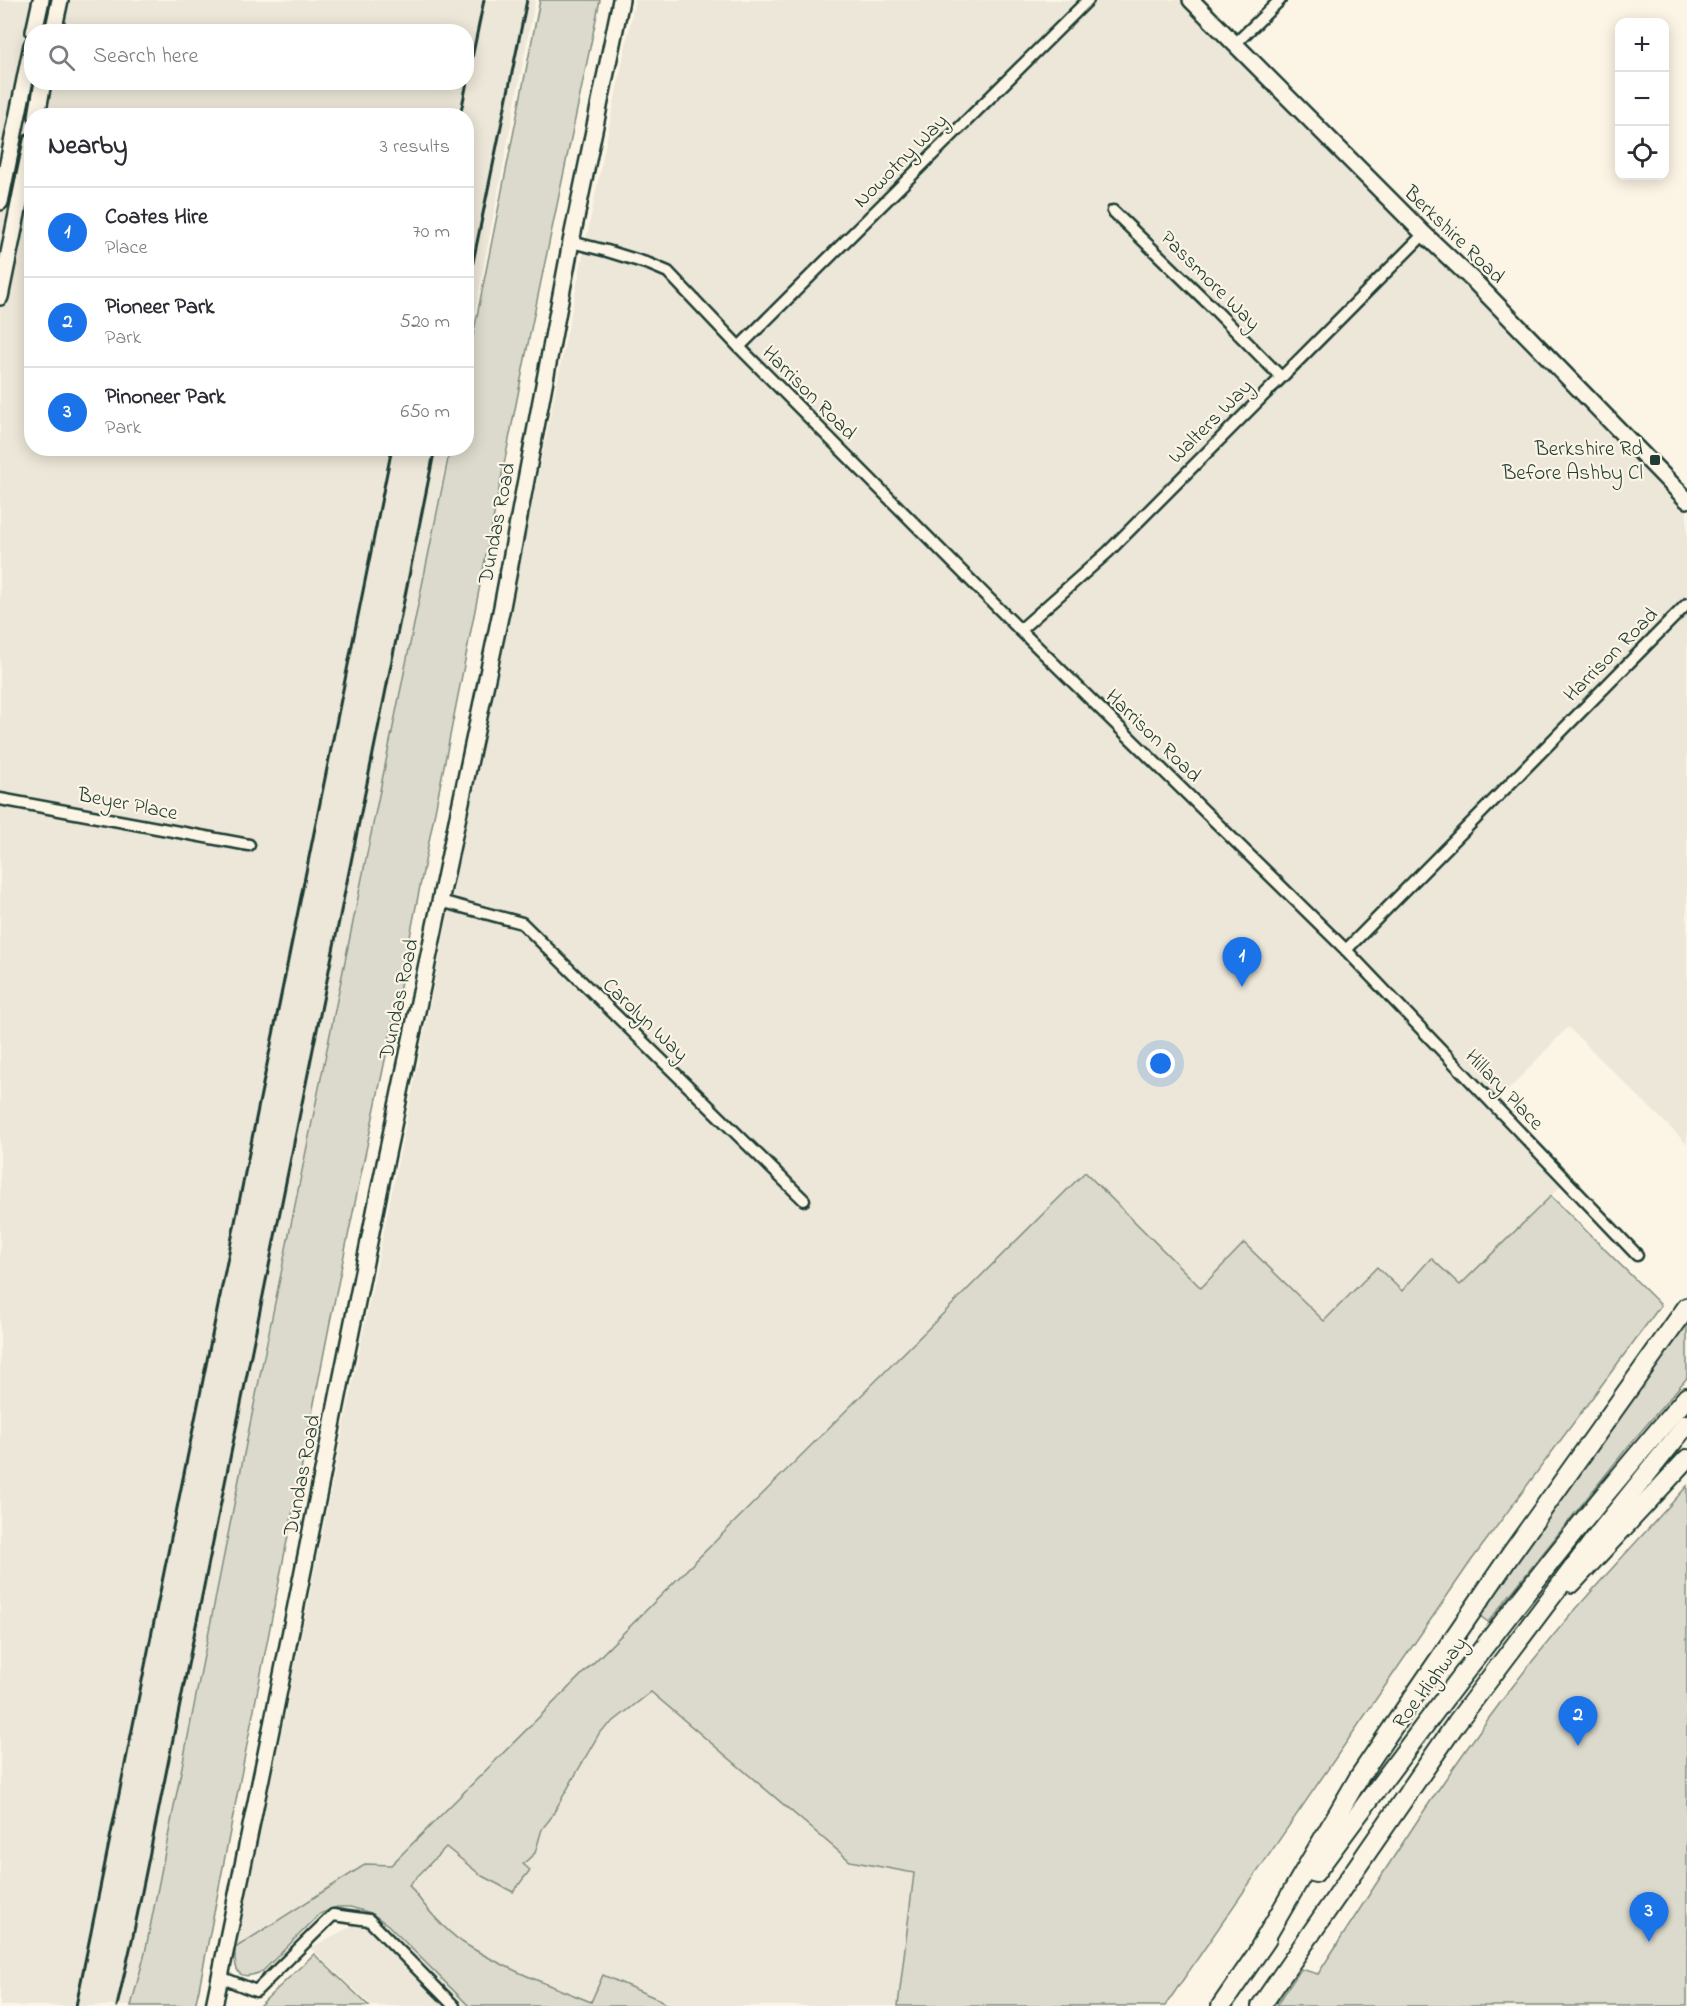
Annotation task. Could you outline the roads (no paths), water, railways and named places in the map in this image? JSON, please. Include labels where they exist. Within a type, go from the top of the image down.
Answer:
[{"type":"highway","points":[[1259,1949],[1353,1787],[1378,1749],[1511,1554],[1687,1307]]},
{"type":"highway","name":"Roe Highway","points":[[1221,2006],[1259,1949],[1505,1619],[1687,1397]]},
{"type":"highway","points":[[1262,2006],[1394,1812],[1522,1634],[1687,1424]]},
{"type":"highway","points":[[1522,1634],[1595,1561],[1687,1459]]},
{"type":"main road","points":[[36,24],[41,0]]},
{"type":"main road","points":[[56,24],[60,0]]},
{"type":"main road","name":"Dundas Road","points":[[214,2006],[440,900],[502,608],[571,242],[621,0]]},
{"type":"main road","name":"Berkshire Road","points":[[1191,0],[1424,234],[1474,281],[1687,500]]},
{"type":"main road","points":[[0,202],[24,85]]},
{"type":"main road","points":[[38,108],[42,90]]},
{"type":"main road","points":[[0,297],[24,179],[6,174]]},
{"type":"street","name":"Nowotny Way","points":[[739,347],[1088,0]]},
{"type":"street","points":[[1235,44],[1280,0]]},
{"type":"street","name":"Passmore Way","points":[[1113,211],[1281,377]]},
{"type":"street","name":"Walters Way","points":[[1020,630],[1108,552],[1424,234]]},
{"type":"street","name":"Harrison Road","points":[[571,242],[608,250],[668,272],[739,347],[1020,630],[1346,950],[1687,604]]},
{"type":"street","name":"Beyer Place","points":[[0,799],[249,845]]},
{"type":"street","name":"Carolyn Way","points":[[440,900],[522,923],[804,1200]]},
{"type":"street","name":"Hillary Place","points":[[1346,950],[1637,1255]]},
{"type":"street","points":[[220,1977],[256,1991],[333,1915],[369,1920],[454,2006]]},
{"type":"railway","points":[[474,48],[484,0]]},
{"type":"railway","points":[[474,257],[527,0]]},
{"type":"railway","points":[[462,108],[465,90]]},
{"type":"railway","points":[[76,2006],[390,456]]},
{"type":"railway","points":[[117,2006],[433,456]]},
{"type":"place","name":"Berkshire Rd Before Ashby Cl","points":[[1655,460]]},
{"type":"place","name":"Coates Hire","points":[[1242,987]]},
{"type":"place","name":"Pioneer Park","points":[[1578,1746]]},
{"type":"place","name":"Pinoneer Park","points":[[1649,1942]]}]
